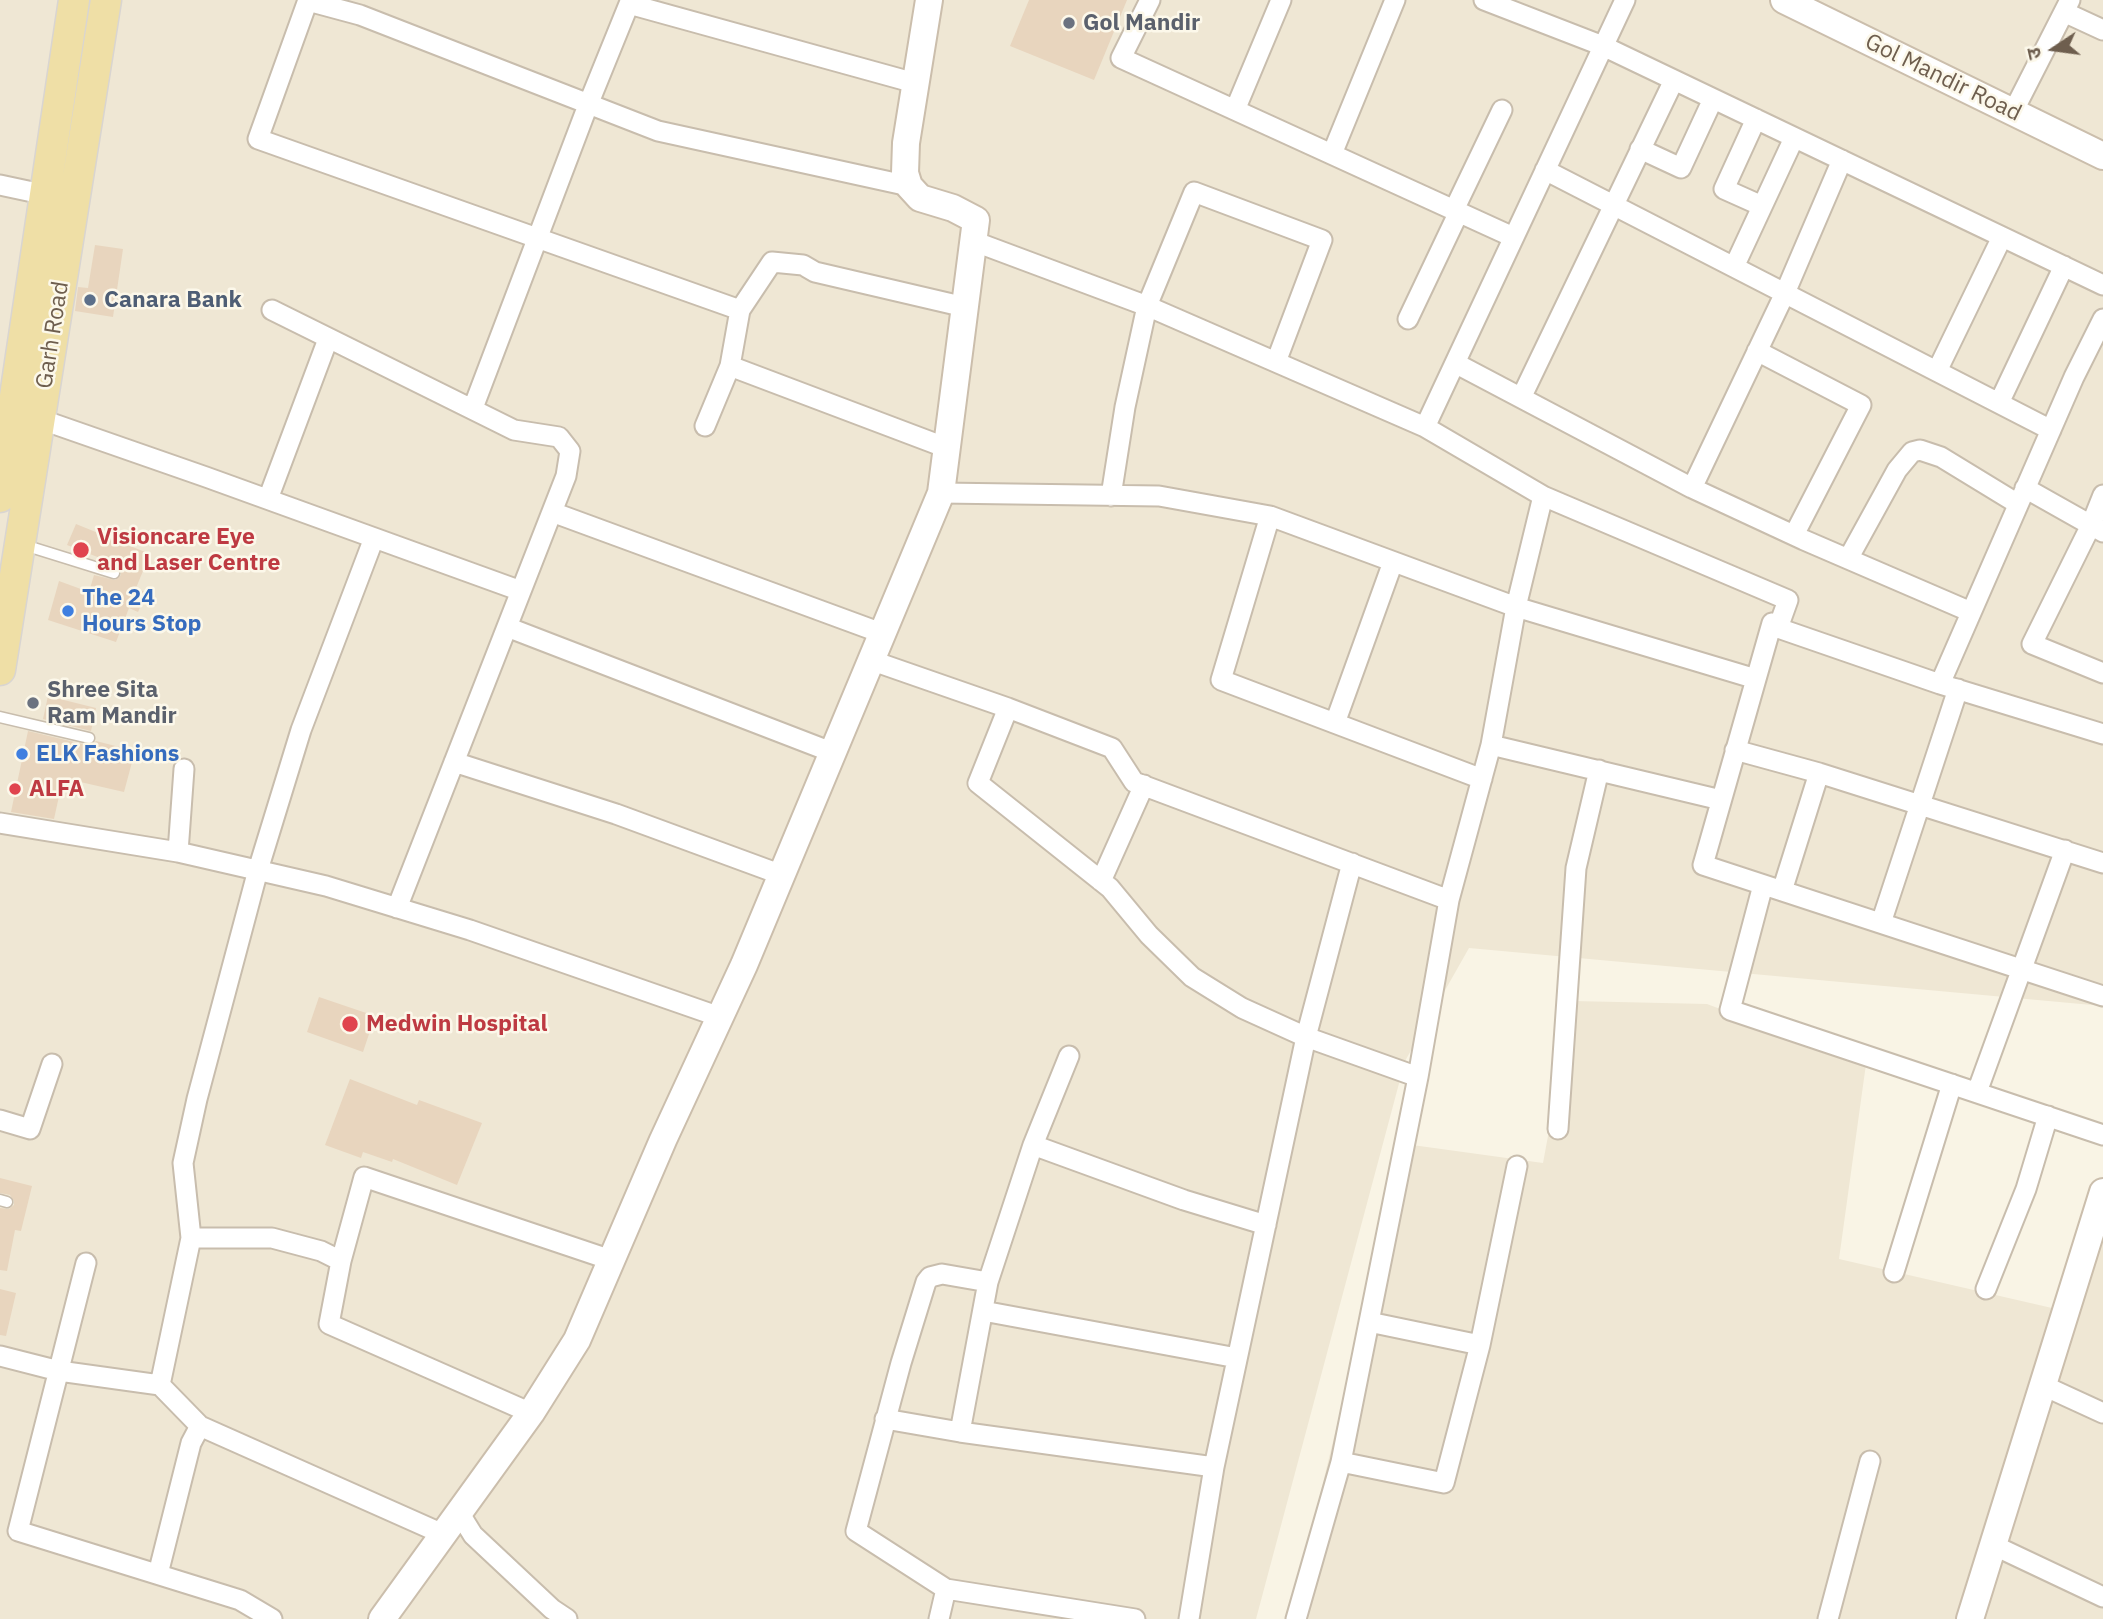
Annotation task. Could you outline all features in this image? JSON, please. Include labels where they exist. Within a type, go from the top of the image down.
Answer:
[{"type":"main road","name":"Garh Road","points":[[60,198],[74,0]]},
{"type":"main road","name":"Garh Road","points":[[10,495],[27,414],[60,198],[106,0]]},
{"type":"main road","name":"Garh Road","points":[[0,670],[12,553],[10,495],[4,446],[27,414]]},
{"type":"street","points":[[382,1619],[531,1413],[577,1340],[782,875],[941,493],[976,220],[953,208],[920,198],[909,186],[905,173],[906,144],[929,0]]},
{"type":"street","points":[[1150,0],[1121,58],[1513,237]]},
{"type":"street","points":[[1236,110],[1281,0]]},
{"type":"street","points":[[1332,154],[1395,0]]},
{"type":"street","points":[[1485,0],[1603,46],[2103,285]]},
{"type":"street","points":[[1425,427],[1625,0]]},
{"type":"street","name":"Gol Mandir Road","points":[[1784,0],[2103,156]]},
{"type":"street","points":[[740,310],[258,139],[308,1],[363,7],[588,105],[658,131],[909,186]]},
{"type":"street","points":[[473,408],[629,4],[915,83]]},
{"type":"street","points":[[2013,112],[2067,6],[2103,30]]},
{"type":"street","points":[[1521,398],[1674,80]]},
{"type":"street","points":[[1640,149],[1681,168],[1713,99]]},
{"type":"street","points":[[1408,319],[1456,218],[1454,210],[1502,110]]},
{"type":"street","points":[[1756,119],[1724,189],[1762,206]]},
{"type":"street","points":[[1734,267],[1794,138]]},
{"type":"street","points":[[1692,488],[1785,293],[1842,160]]},
{"type":"street","points":[[1545,170],[2051,429]]},
{"type":"street","points":[[0,185],[60,198]]},
{"type":"street","points":[[1111,496],[1125,407],[1147,306],[1194,192],[1322,240],[1276,362]]},
{"type":"street","points":[[1937,372],[2002,237]]},
{"type":"street","points":[[973,241],[1147,306],[1425,427],[1543,496],[1788,600],[1779,628]]},
{"type":"street","points":[[705,426],[730,366],[740,310],[772,262],[803,265],[814,272],[965,307]]},
{"type":"street","points":[[2000,403],[2064,267]]},
{"type":"street","points":[[272,310],[514,430],[559,437],[570,451],[566,476],[397,908]]},
{"type":"street","points":[[1881,923],[1920,804],[1971,612],[2074,377],[2103,319]]},
{"type":"street","points":[[268,499],[328,339]]},
{"type":"street","points":[[1757,351],[1861,405],[1794,535]]},
{"type":"street","points":[[1455,363],[1692,488],[1971,612]]},
{"type":"street","points":[[730,366],[947,448]]},
{"type":"street","points":[[27,414],[521,591]]},
{"type":"street","points":[[1848,559],[1897,470],[1912,452],[1920,450],[2097,528]]},
{"type":"street","points":[[941,493],[1159,496],[1270,516],[1516,607],[1756,679]]},
{"type":"street","points":[[2103,495],[2097,528],[2032,644],[2103,673]]},
{"type":"street","points":[[1296,1619],[1341,1462],[1418,1077],[1448,900],[1491,745],[1516,607],[1543,496]]},
{"type":"street","points":[[552,512],[884,634]]},
{"type":"street","points":[[1270,516],[1221,680],[1482,779]]},
{"type":"street","points":[[160,1385],[191,1238],[183,1163],[197,1099],[258,870],[301,730],[374,538]]},
{"type":"street","points":[[1335,723],[1394,562]]},
{"type":"street","points":[[2103,734],[1949,687],[1779,628],[1772,623],[1703,865],[2103,996]]},
{"type":"street","points":[[507,627],[834,753]]},
{"type":"street","points":[[873,661],[1009,708],[1112,748],[1134,782],[1448,900]]},
{"type":"street","points":[[1009,708],[978,783],[1110,888],[1149,935],[1192,977],[1242,1008],[1306,1037],[1418,1077]]},
{"type":"street","points":[[1491,745],[1721,800]]},
{"type":"street","points":[[1735,751],[1819,773],[2103,863]]},
{"type":"street","points":[[454,762],[616,814],[782,875]]},
{"type":"street","points":[[178,852],[184,769]]},
{"type":"street","points":[[1558,1129],[1576,867],[1599,770]]},
{"type":"street","points":[[1782,891],[1819,773]]},
{"type":"street","points":[[1101,881],[1144,785]]},
{"type":"street","points":[[0,823],[178,852],[326,886],[470,930],[720,1017]]},
{"type":"street","points":[[1977,1092],[2065,850]]},
{"type":"street","points":[[1189,1619],[1214,1467],[1306,1037],[1352,863]]},
{"type":"street","points":[[1763,885],[1730,1010],[2103,1135]]},
{"type":"street","points":[[960,1432],[988,1282],[1033,1145],[1069,1056]]},
{"type":"street","points":[[0,1121],[30,1129],[52,1064]]},
{"type":"street","points":[[1894,1272],[1952,1084]]},
{"type":"street","points":[[1986,1289],[2026,1189],[2048,1116]]},
{"type":"street","points":[[1033,1145],[1184,1200],[1266,1225]]},
{"type":"street","points":[[1341,1462],[1444,1483],[1480,1345],[1517,1166]]},
{"type":"street","points":[[531,1413],[329,1324],[341,1261],[363,1177],[611,1260]]},
{"type":"street","points":[[1970,1619],[2103,1192]]},
{"type":"street","points":[[191,1238],[272,1238],[321,1251],[341,1261]]},
{"type":"street","points":[[86,1263],[18,1531],[240,1600],[272,1619]]},
{"type":"street","points":[[988,1282],[942,1274],[930,1277],[926,1282],[917,1305],[856,1531],[946,1589],[1135,1619]]},
{"type":"street","points":[[983,1311],[1237,1358]]},
{"type":"street","points":[[1369,1322],[1480,1345]]},
{"type":"street","points":[[0,1356],[59,1371],[160,1385],[200,1426],[452,1524],[473,1535],[552,1609],[567,1619]]},
{"type":"street","points":[[2042,1385],[2103,1413]]},
{"type":"street","points":[[885,1419],[1214,1467]]},
{"type":"street","points":[[158,1574],[191,1443],[200,1426]]},
{"type":"street","points":[[1829,1619],[1870,1461]]},
{"type":"street","points":[[1993,1545],[2103,1597]]},
{"type":"street","points":[[940,1619],[946,1589]]},
{"type":"lane","points":[[12,553],[114,573]]},
{"type":"lane","points":[[0,718],[89,738]]},
{"type":"shaded area","points":[[0,0],[2103,0],[2103,1006],[1469,948],[1405,1061],[1256,1619],[0,1619]]},
{"type":"shaded area","points":[[1573,1001],[1707,1004],[1866,1064],[1839,1259],[2065,1311],[2103,1219],[2103,1619],[1290,1619],[1405,1144],[1543,1163]]},
{"type":"building","name":"Gol Mandir","points":[[1029,0],[1127,0],[1094,80],[1010,46]]},
{"type":"building","points":[[95,245],[123,249],[113,317],[75,311],[78,287],[88,288]]},
{"type":"building","points":[[76,524],[150,554],[136,588],[147,593],[138,612],[129,608],[116,642],[48,620],[59,581],[89,592],[94,575],[115,580],[121,575],[117,566],[99,561],[100,558],[67,545]]},
{"type":"building","points":[[48,696],[96,708],[91,731],[43,719]]},
{"type":"building","points":[[28,731],[87,745],[96,741],[135,751],[124,792],[63,778],[54,819],[11,812]]},
{"type":"building","points":[[319,997],[375,1016],[363,1052],[307,1032]]},
{"type":"building","points":[[350,1079],[417,1105],[419,1100],[482,1123],[457,1185],[393,1159],[392,1162],[363,1152],[361,1158],[325,1145]]},
{"type":"building","points":[[0,1178],[32,1186],[21,1231],[15,1230],[7,1271],[0,1270],[0,1208],[9,1209],[14,1205],[14,1201],[10,1195],[0,1193]]},
{"type":"building","points":[[0,1289],[16,1293],[6,1336],[0,1335]]},
{"type":"place","name":"Gol Mandir","points":[[1069,23]]},
{"type":"place","name":"Canara Bank","points":[[90,300]]},
{"type":"place","name":"Visioncare Eye and Laser Centre","points":[[81,550]]},
{"type":"place","name":"The 24 Hours Stop","points":[[68,611]]},
{"type":"place","name":"Shree Sita Ram Mandir","points":[[33,703]]},
{"type":"place","name":"ELK Fashions","points":[[22,754]]},
{"type":"place","name":"ALFA","points":[[15,789]]},
{"type":"place","name":"Medwin Hospital","points":[[350,1024]]}]
